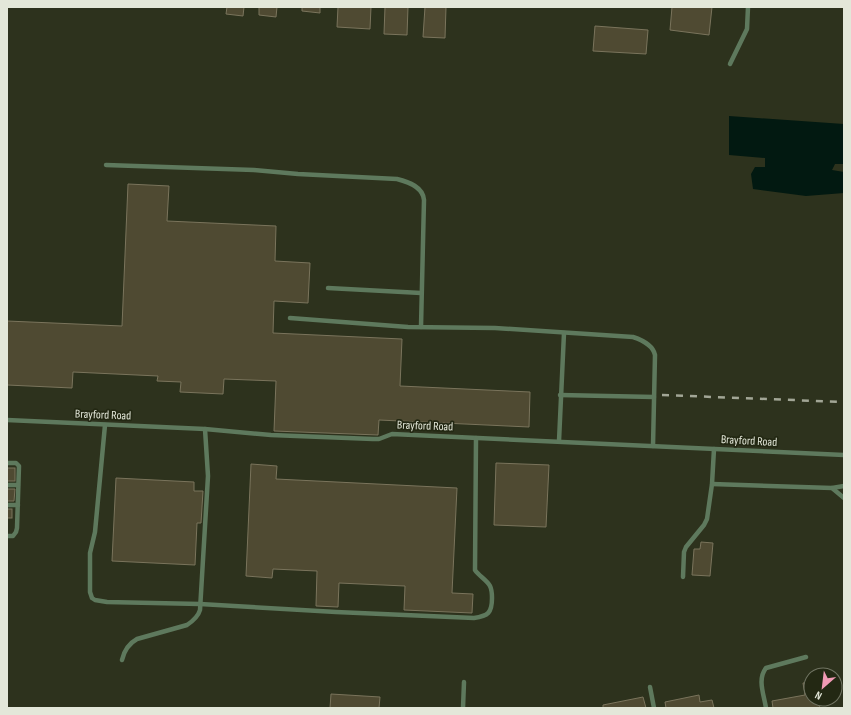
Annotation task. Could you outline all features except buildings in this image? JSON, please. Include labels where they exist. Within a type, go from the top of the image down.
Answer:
[{"type":"lane","points":[[730,64],[747,29],[748,7]]},
{"type":"lane","points":[[106,165],[254,170],[404,180],[418,188],[424,195],[421,327]]},
{"type":"lane","points":[[328,288],[421,293]]},
{"type":"lane","points":[[290,318],[421,327],[495,328],[564,334],[633,337],[644,342],[654,351],[655,355],[653,446]]},
{"type":"lane","points":[[558,441],[564,334]]},
{"type":"lane","points":[[560,395],[654,397]]},
{"type":"lane","name":"Brayford Road","points":[[7,420],[205,429],[373,439],[379,439],[392,434],[844,455]]},
{"type":"lane","points":[[105,425],[95,532],[90,553],[91,595],[95,600],[107,602],[200,604],[474,618],[483,617],[488,614],[492,608],[492,591],[490,585],[475,570],[476,438]]},
{"type":"lane","points":[[122,660],[126,648],[132,641],[186,625],[193,621],[199,614],[208,476],[205,429]]},
{"type":"lane","points":[[683,577],[684,552],[708,518],[714,449]]},
{"type":"lane","points":[[7,463],[16,464],[19,466],[16,532],[13,536],[7,536]]},
{"type":"lane","points":[[712,484],[832,488],[844,486]]},
{"type":"lane","points":[[7,485],[18,485]]},
{"type":"lane","points":[[832,488],[844,498]]},
{"type":"lane","points":[[7,505],[18,505]]},
{"type":"lane","points":[[766,708],[761,678],[762,673],[766,668],[806,657]]},
{"type":"lane","points":[[463,708],[464,682]]},
{"type":"lane","points":[[650,687],[654,708]]},
{"type":"shaded area","points":[[729,116],[844,124],[844,164],[835,164],[832,170],[844,172],[844,193],[806,196],[753,189],[751,174],[755,167],[765,167],[765,158],[729,155]]},
{"type":"railway","points":[[662,395],[844,402]]}]
